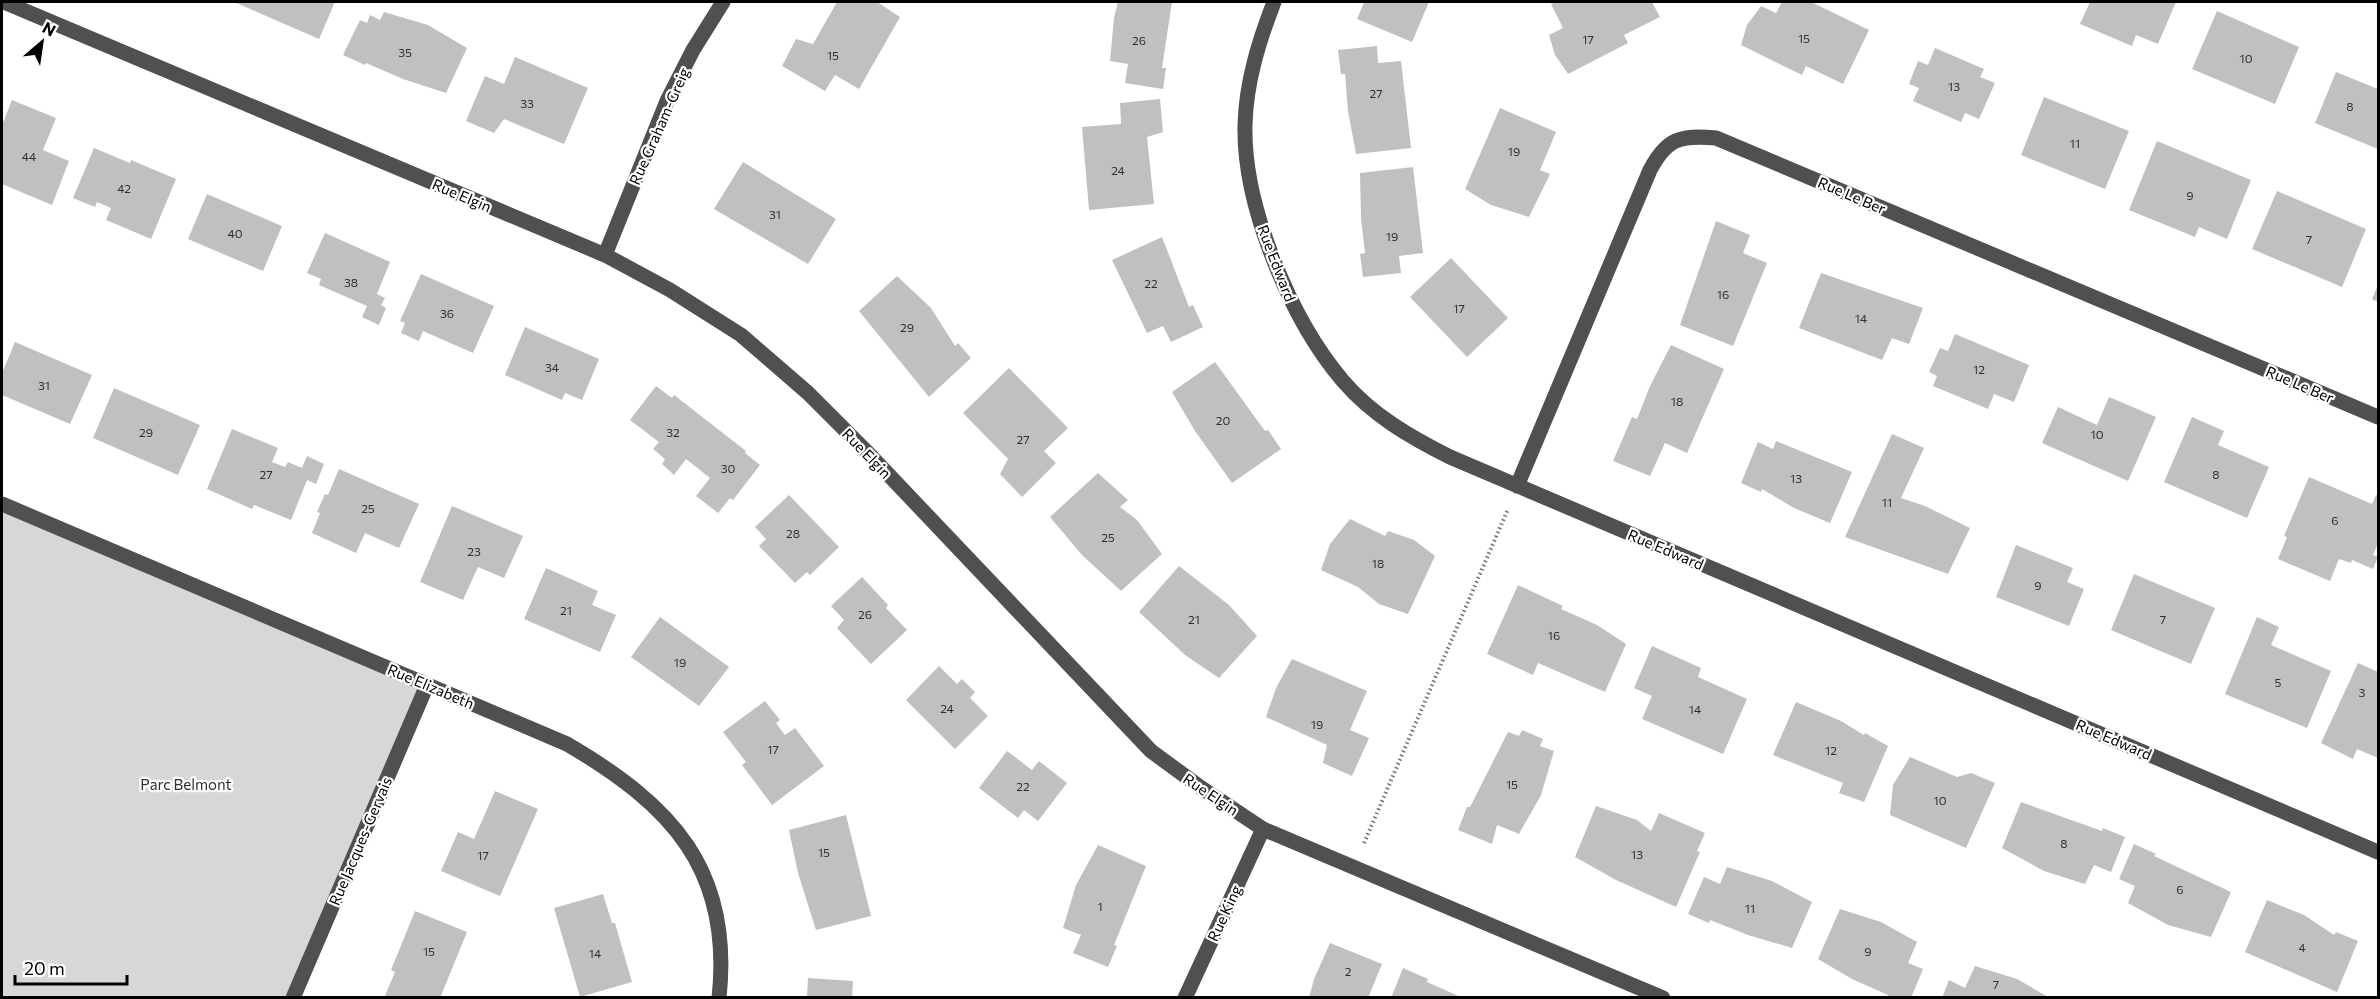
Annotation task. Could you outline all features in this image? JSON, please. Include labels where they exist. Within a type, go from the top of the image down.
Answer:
[{"type":"street","name":"Rue Elgin","points":[[4,2],[605,255],[670,290],[741,334],[808,393],[1151,751],[1200,787],[1263,829],[1663,998]]},
{"type":"street","name":"Rue Graham-Greig","points":[[605,255],[668,101],[693,50],[723,2]]},
{"type":"street","name":"Rue Edward","points":[[1274,2],[1260,38],[1250,81],[1245,126],[1248,166],[1258,213],[1273,259],[1293,305],[1314,342],[1343,381],[1375,412],[1406,436],[1517,486],[2379,852]]},
{"type":"street","name":"Rue Le Ber","points":[[1517,486],[1660,150],[1676,140],[1695,136],[1716,138],[2379,417]]},
{"type":"street","name":"Rue Elizabeth","points":[[2,504],[567,744],[605,766],[631,785],[668,818],[693,852],[718,918],[721,950],[719,998]]},
{"type":"street","name":"Rue Jacques-Gervais","points":[[293,998],[428,685]]},
{"type":"street","name":"Rue King","points":[[1185,998],[1263,829]]},
{"type":"path","points":[[1353,867],[1517,486]]},
{"type":"green space","name":"Parc Belmont","points":[[2,504],[427,685],[293,997],[2,997]]},
{"type":"building","points":[[234,2],[335,2],[319,39]]},
{"type":"building","points":[[837,2],[877,2],[900,17],[859,89],[835,75],[825,91],[782,66],[796,39],[813,44]]},
{"type":"building","points":[[1118,2],[1172,2],[1162,68],[1166,68],[1163,89],[1125,83],[1128,64],[1110,61],[1114,18]]},
{"type":"building","points":[[1364,2],[1429,2],[1412,42],[1357,19]]},
{"type":"building","points":[[1557,2],[1652,2],[1660,17],[1624,35],[1628,43],[1568,74],[1555,55],[1549,35],[1563,28],[1551,4]]},
{"type":"building","points":[[1782,2],[1811,2],[1869,30],[1843,84],[1806,66],[1802,75],[1741,45],[1747,25],[1761,6],[1776,13]]},
{"type":"building","points":[[2090,2],[2176,2],[2158,44],[2136,35],[2132,46],[2080,24]]},
{"type":"building","points":[[2217,11],[2299,47],[2275,104],[2192,69]]},
{"type":"building","points":[[384,12],[428,25],[467,48],[446,93],[343,55],[360,20],[367,23],[370,15],[380,20]]},
{"type":"building","points":[[1377,46],[1378,63],[1401,61],[1411,148],[1356,154],[1348,111],[1345,74],[1341,74],[1338,50]]},
{"type":"building","points":[[1935,48],[1984,69],[1980,77],[1995,83],[1979,119],[1965,113],[1961,122],[1913,101],[1919,88],[1909,84],[1918,61],[1928,65]]},
{"type":"building","points":[[515,57],[588,88],[564,144],[504,119],[494,133],[466,121],[485,76],[504,84]]},
{"type":"building","points":[[2336,72],[2378,89],[2378,149],[2315,123]]},
{"type":"building","points":[[2044,97],[2129,131],[2105,189],[2021,155]]},
{"type":"building","points":[[1160,99],[1163,132],[1147,137],[1154,204],[1089,210],[1082,127],[1121,124],[1120,103]]},
{"type":"building","points":[[12,100],[56,118],[43,150],[69,161],[52,205],[2,184],[2,125]]},
{"type":"building","points":[[1500,108],[1556,132],[1540,170],[1550,174],[1529,217],[1491,205],[1465,189]]},
{"type":"building","points":[[2157,141],[2251,180],[2227,239],[2199,227],[2195,237],[2129,210]]},
{"type":"building","points":[[94,148],[130,163],[131,160],[176,179],[151,239],[106,220],[111,208],[97,202],[95,207],[73,198]]},
{"type":"building","points":[[743,162],[836,219],[808,264],[714,209]]},
{"type":"building","points":[[1413,167],[1423,253],[1399,256],[1401,273],[1363,277],[1360,254],[1365,253],[1361,218],[1360,173]]},
{"type":"building","points":[[2277,191],[2366,229],[2342,287],[2252,249]]},
{"type":"building","points":[[207,194],[282,226],[263,271],[188,239]]},
{"type":"building","points":[[1716,221],[1750,235],[1743,253],[1767,263],[1733,346],[1680,325]]},
{"type":"building","points":[[325,233],[390,262],[377,294],[385,298],[381,305],[386,308],[379,325],[362,317],[367,306],[319,285],[321,279],[307,273]]},
{"type":"building","points":[[1162,237],[1189,307],[1193,305],[1203,327],[1171,342],[1163,326],[1147,333],[1112,260]]},
{"type":"building","points":[[1451,258],[1508,318],[1467,357],[1410,297]]},
{"type":"building","points":[[1821,273],[1923,308],[1909,344],[1892,338],[1882,360],[1799,328]]},
{"type":"building","points":[[421,274],[494,306],[473,353],[423,331],[419,341],[401,333],[405,323],[400,321]]},
{"type":"building","points":[[897,276],[931,308],[955,346],[958,343],[971,358],[929,397],[859,311]]},
{"type":"building","points":[[2378,285],[2378,302],[2372,299]]},
{"type":"building","points":[[525,327],[599,359],[582,400],[565,393],[562,400],[505,375]]},
{"type":"building","points":[[1955,334],[2029,365],[2014,402],[1994,394],[1988,409],[1933,386],[1937,376],[1929,372],[1940,348],[1948,351]]},
{"type":"building","points":[[15,342],[92,375],[70,424],[2,395],[2,373]]},
{"type":"building","points":[[1671,345],[1724,369],[1687,453],[1665,443],[1650,476],[1613,461],[1632,417],[1637,419],[1650,386]]},
{"type":"building","points":[[1215,362],[1265,431],[1268,430],[1281,449],[1232,483],[1195,431],[1172,392]]},
{"type":"building","points":[[1009,368],[1068,428],[1044,451],[1056,463],[1022,497],[1000,474],[1008,459],[963,413]]},
{"type":"building","points":[[656,386],[672,398],[674,395],[746,451],[745,453],[760,465],[733,500],[730,498],[718,513],[696,496],[710,478],[686,459],[674,475],[662,464],[665,459],[653,449],[659,442],[630,420]]},
{"type":"building","points":[[114,388],[200,425],[178,475],[93,438]]},
{"type":"building","points":[[2109,397],[2156,417],[2128,481],[2042,443],[2058,407],[2097,425]]},
{"type":"building","points":[[2192,417],[2224,431],[2218,445],[2269,467],[2247,518],[2164,482]]},
{"type":"building","points":[[232,429],[278,448],[272,462],[285,467],[288,462],[302,468],[307,456],[324,464],[316,484],[307,480],[291,520],[254,505],[252,509],[207,489]]},
{"type":"building","points":[[1892,434],[1924,448],[1901,498],[1925,506],[1970,528],[1948,574],[1845,537]]},
{"type":"building","points":[[1776,441],[1852,472],[1830,523],[1794,508],[1762,489],[1761,492],[1741,483],[1758,442],[1773,449]]},
{"type":"building","points":[[339,469],[419,504],[399,548],[365,533],[356,553],[312,533],[320,513],[317,512],[325,494],[328,495]]},
{"type":"building","points":[[1098,473],[1128,500],[1120,507],[1137,520],[1162,554],[1121,591],[1082,555],[1050,517]]},
{"type":"building","points":[[2309,477],[2372,504],[2376,495],[2378,496],[2378,543],[2373,555],[2378,557],[2373,569],[2352,560],[2351,563],[2339,559],[2330,581],[2278,559],[2287,537],[2284,536]]},
{"type":"building","points":[[789,495],[839,547],[810,575],[807,572],[795,583],[759,546],[766,539],[755,527]]},
{"type":"building","points":[[452,506],[523,536],[504,578],[478,567],[463,600],[420,582]]},
{"type":"building","points":[[1350,519],[1385,536],[1388,531],[1414,540],[1435,556],[1408,614],[1379,604],[1358,587],[1321,570],[1330,544]]},
{"type":"building","points":[[2016,545],[2073,568],[2067,582],[2084,589],[2069,626],[1996,597]]},
{"type":"building","points":[[1179,566],[1229,605],[1257,636],[1219,678],[1185,655],[1139,612]]},
{"type":"building","points":[[546,568],[598,591],[592,605],[616,615],[600,652],[524,619]]},
{"type":"building","points":[[2134,574],[2215,608],[2191,664],[2111,630]]},
{"type":"building","points":[[862,577],[907,630],[871,664],[837,628],[844,620],[831,606]]},
{"type":"building","points":[[1518,585],[1563,606],[1561,609],[1597,625],[1626,644],[1605,692],[1538,663],[1533,675],[1487,654]]},
{"type":"building","points":[[660,617],[729,667],[699,706],[631,657]]},
{"type":"building","points":[[2257,617],[2279,627],[2271,645],[2331,671],[2307,728],[2225,694]]},
{"type":"building","points":[[1652,646],[1701,668],[1698,677],[1747,699],[1723,754],[1642,719],[1652,696],[1634,688]]},
{"type":"building","points":[[1292,659],[1367,691],[1350,730],[1369,738],[1352,776],[1323,763],[1327,745],[1266,717],[1276,688]]},
{"type":"building","points":[[2358,663],[2378,672],[2378,758],[2357,749],[2353,759],[2321,743]]},
{"type":"building","points":[[939,666],[957,684],[962,679],[975,692],[970,698],[988,716],[955,749],[906,700]]},
{"type":"building","points":[[765,701],[780,720],[776,723],[785,735],[795,728],[824,766],[772,805],[742,765],[746,762],[723,732]]},
{"type":"building","points":[[1796,702],[1841,721],[1888,746],[1864,802],[1839,793],[1843,783],[1773,755]]},
{"type":"building","points":[[1522,730],[1543,739],[1540,746],[1554,751],[1541,795],[1519,834],[1497,825],[1492,844],[1458,830],[1467,807],[1470,807],[1508,732],[1519,736]]},
{"type":"building","points":[[1007,751],[1032,770],[1039,761],[1067,783],[1038,821],[1024,810],[1018,818],[979,788]]},
{"type":"building","points":[[1910,757],[1957,777],[1971,773],[1995,783],[1966,848],[1890,815],[1893,785]]},
{"type":"building","points":[[495,791],[538,809],[500,896],[441,871],[458,832],[474,839]]},
{"type":"building","points":[[2021,802],[2125,837],[2111,872],[2094,865],[2085,884],[2044,871],[2002,848]]},
{"type":"building","points":[[1596,806],[1637,820],[1651,831],[1659,813],[1705,833],[1697,851],[1700,852],[1676,907],[1616,880],[1575,857]]},
{"type":"building","points":[[846,815],[871,916],[816,930],[798,873],[789,830]]},
{"type":"building","points":[[2134,844],[2156,854],[2154,856],[2231,892],[2211,937],[2168,925],[2128,903],[2135,886],[2119,879]]},
{"type":"building","points":[[1098,845],[1146,866],[1114,945],[1117,946],[1108,967],[1073,953],[1081,935],[1063,928],[1076,885]]},
{"type":"building","points":[[1727,867],[1772,881],[1812,902],[1792,948],[1748,935],[1710,920],[1709,923],[1688,914],[1704,877],[1720,884]]},
{"type":"building","points":[[603,894],[612,923],[615,923],[632,982],[580,997],[554,908]]},
{"type":"building","points":[[2267,900],[2304,915],[2334,935],[2336,932],[2358,941],[2337,992],[2245,952]]},
{"type":"building","points":[[1840,909],[1881,922],[1917,942],[1908,963],[1923,969],[1911,998],[1887,998],[1888,995],[1852,979],[1818,959]]},
{"type":"building","points":[[415,911],[467,932],[440,998],[384,998],[395,972],[391,970]]},
{"type":"building","points":[[1330,943],[1382,964],[1368,998],[1309,998],[1314,979]]},
{"type":"building","points":[[1975,966],[2017,979],[2050,998],[1942,998],[1949,980],[1965,988]]},
{"type":"building","points":[[1403,968],[1428,979],[1427,982],[1463,998],[1391,998]]},
{"type":"building","points":[[808,978],[853,981],[852,998],[807,996]]}]
